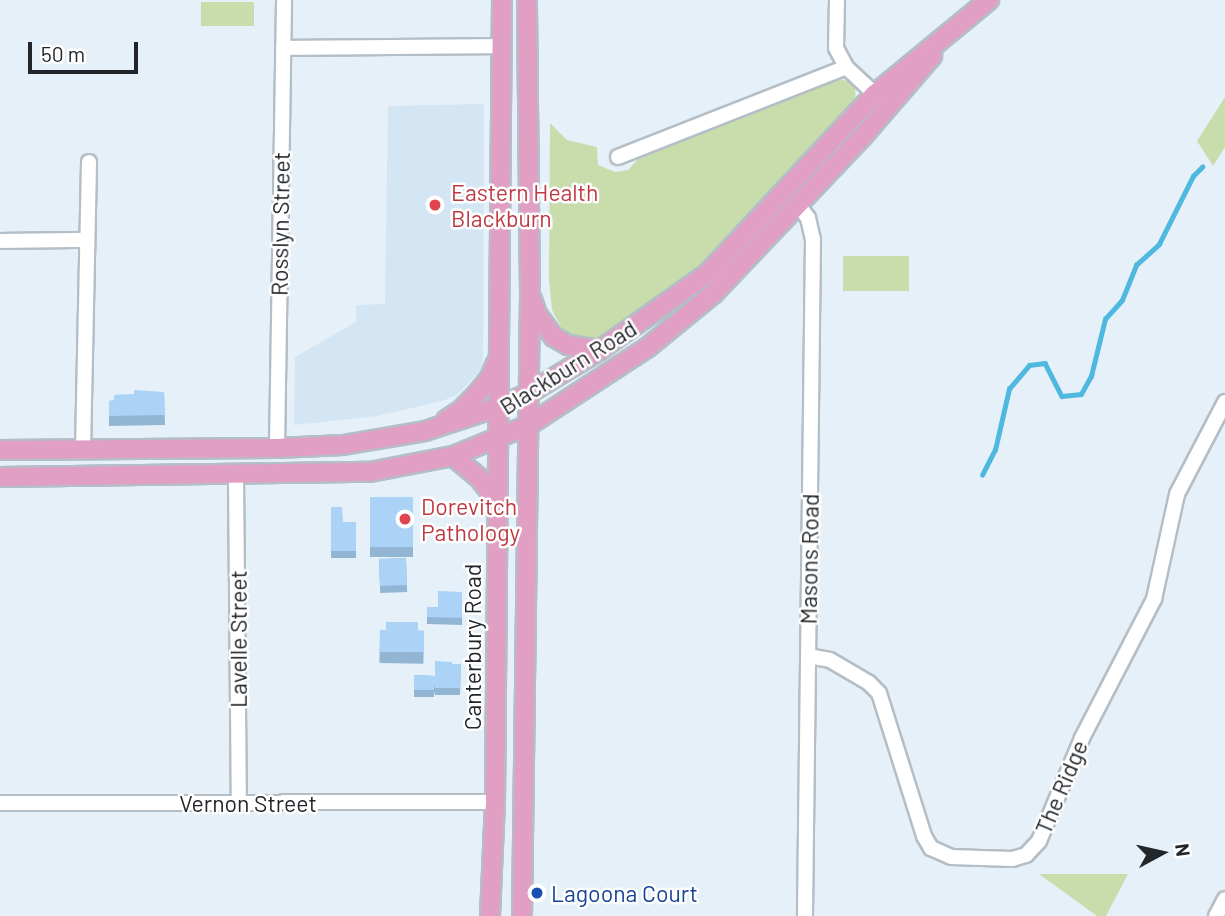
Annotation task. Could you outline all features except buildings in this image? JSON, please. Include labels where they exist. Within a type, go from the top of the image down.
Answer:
[{"type":"main road","name":"Canterbury Road","points":[[490,916],[495,802],[498,407],[501,352],[502,0]]},
{"type":"main road","points":[[522,916],[530,293],[527,0]]},
{"type":"main road","name":"Blackburn Road","points":[[0,450],[343,445],[425,431],[498,407],[529,393],[600,350],[707,274],[875,94],[989,0]]},
{"type":"main road","name":"Blackburn Road","points":[[0,477],[370,472],[453,456],[529,425],[611,372],[685,318],[730,278],[890,107],[952,32]]},
{"type":"main road","points":[[875,94],[890,107]]},
{"type":"main road","points":[[821,152],[863,136]]},
{"type":"main road","points":[[785,193],[799,206]]},
{"type":"main road","points":[[530,293],[537,314],[554,337],[568,345],[600,350]]},
{"type":"main road","points":[[425,431],[460,411],[470,401],[490,378],[501,352]]},
{"type":"main road","points":[[453,456],[474,471],[490,492],[498,525]]},
{"type":"street","name":"Rosslyn Street","points":[[277,448],[284,0]]},
{"type":"street","points":[[837,0],[836,48],[846,67],[875,94]]},
{"type":"street","points":[[283,48],[502,46]]},
{"type":"street","points":[[618,157],[846,67]]},
{"type":"street","points":[[83,450],[89,162]]},
{"type":"street","name":"Masons Road","points":[[799,206],[808,218],[813,240],[805,916]]},
{"type":"street","points":[[0,241],[87,240]]},
{"type":"street","name":"The Ridge","points":[[808,656],[831,660],[869,683],[879,693],[924,836],[931,848],[951,857],[1012,859],[1026,855],[1039,841],[1082,738],[1154,599],[1177,494],[1225,402]]},
{"type":"street","name":"Lavelle Street","points":[[236,475],[239,803]]},
{"type":"street","name":"Vernon Street","points":[[0,803],[495,802]]},
{"type":"street","points":[[1216,916],[1225,899]]},
{"type":"shaded area","name":"Eastern Health Blackburn","points":[[484,104],[483,368],[457,395],[442,401],[377,416],[294,425],[295,357],[356,322],[356,305],[385,304],[388,106]]},
{"type":"green space","points":[[201,2],[254,2],[254,26],[201,26]]},
{"type":"green space","points":[[823,77],[850,82],[855,87],[856,104],[732,237],[688,279],[604,338],[589,342],[566,336],[552,310],[549,280],[550,123],[567,140],[597,147],[598,165],[615,172],[628,170],[638,159],[771,105]]},
{"type":"green space","points":[[1225,97],[1225,147],[1213,166],[1197,141]]},
{"type":"green space","points":[[843,256],[909,256],[909,291],[843,291]]},
{"type":"green space","points":[[1039,874],[1128,874],[1106,916],[1097,916]]},
{"type":"waterway","points":[[982,475],[995,450],[1009,389],[1029,365],[1045,363],[1062,396],[1081,394],[1091,376],[1105,319],[1122,300],[1136,265],[1159,244],[1193,176],[1202,167]]},
{"type":"place","name":"Eastern Health Blackburn","points":[[435,205]]},
{"type":"place","name":"Dorevitch Pathology","points":[[405,519]]},
{"type":"place","name":"Lagoona Court","points":[[537,893]]}]
